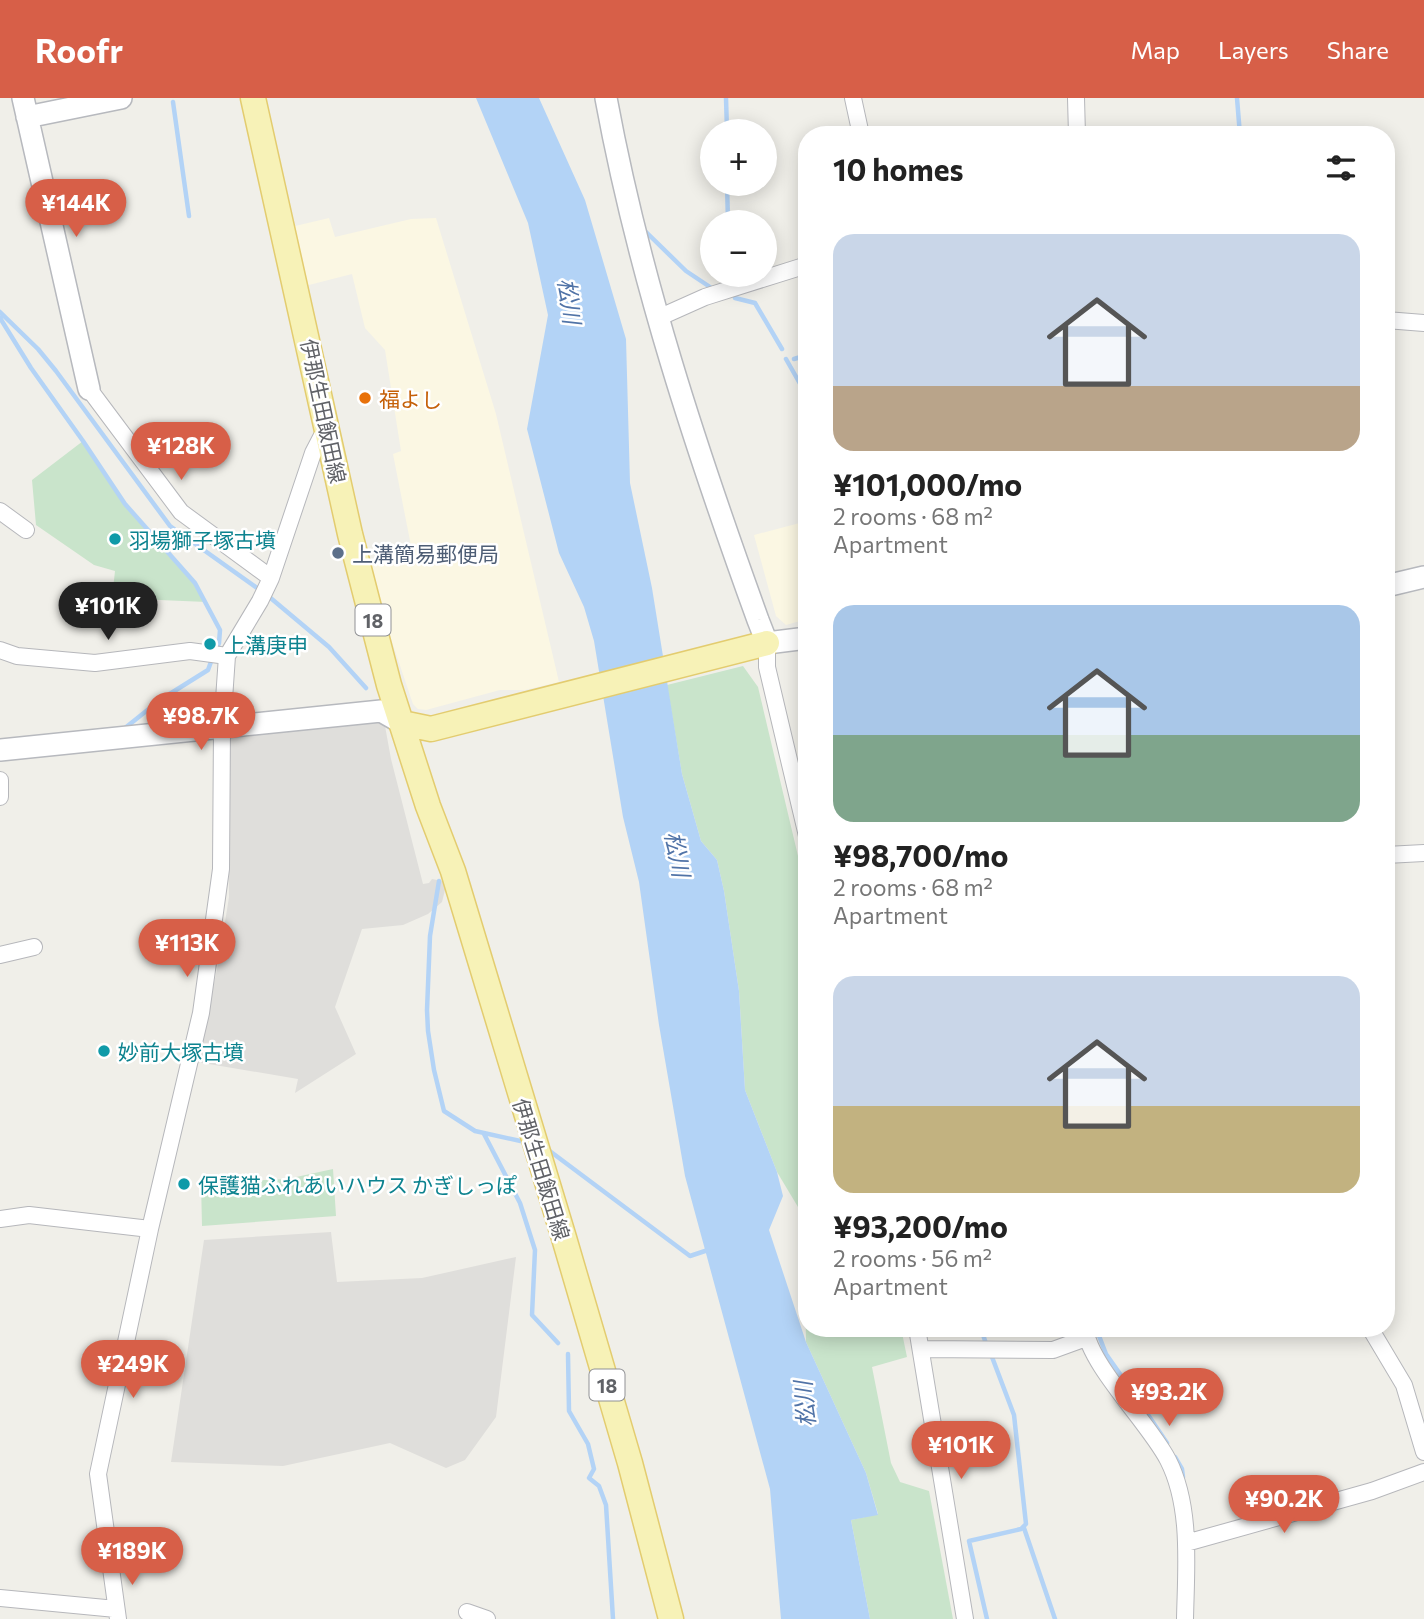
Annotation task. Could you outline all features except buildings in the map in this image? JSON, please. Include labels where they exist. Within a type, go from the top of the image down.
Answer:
[{"type":"main road","name":"伊那生田飯田線","points":[[253,98],[350,534],[389,685],[428,806],[453,872],[630,1463],[671,1619]]},
{"type":"main road","points":[[402,723],[431,729],[767,643]]},
{"type":"street","points":[[121,98],[25,108],[89,388],[181,512],[269,581]]},
{"type":"street","points":[[606,98],[622,183],[658,318],[697,446],[767,643],[767,667],[798,798]]},
{"type":"street","points":[[853,98],[859,126]]},
{"type":"street","points":[[1076,98],[1077,126]]},
{"type":"street","points":[[658,318],[705,297],[798,268]]},
{"type":"street","points":[[1395,321],[1424,323]]},
{"type":"street","points":[[0,1598],[117,1614],[98,1474],[150,1229],[201,1013],[221,869],[222,728],[219,655],[260,601],[313,453],[327,426]]},
{"type":"street","points":[[0,511],[26,530]]},
{"type":"street","points":[[1395,583],[1423,574]]},
{"type":"street","points":[[767,643],[798,639]]},
{"type":"street","points":[[0,650],[17,656],[95,663],[190,651],[219,655]]},
{"type":"street","points":[[0,750],[381,711],[402,723]]},
{"type":"street","points":[[0,780],[0,797]]},
{"type":"street","points":[[1395,855],[1424,853]]},
{"type":"street","points":[[0,955],[34,947]]},
{"type":"street","points":[[0,1219],[29,1214],[150,1229]]},
{"type":"street","points":[[919,1337],[965,1619]]},
{"type":"street","points":[[921,1349],[1053,1350],[1078,1337]]},
{"type":"street","points":[[1088,1337],[1101,1365],[1167,1458],[1178,1489],[1186,1543],[1185,1619]]},
{"type":"street","points":[[1375,1337],[1404,1385],[1424,1452]]},
{"type":"street","points":[[1186,1543],[1372,1492],[1424,1472]]},
{"type":"street","points":[[467,1612],[487,1619]]},
{"type":"shaded area","points":[[329,218],[335,237],[411,219],[436,218],[496,414],[559,682],[525,690],[500,690],[426,710],[418,709],[413,704],[365,562],[412,551],[393,454],[401,451],[385,350],[365,328],[352,274],[305,286],[291,227]]},
{"type":"shaded area","points":[[798,523],[798,622],[786,625],[776,616],[754,535]]},
{"type":"shaded area","points":[[376,716],[385,726],[423,884],[432,879],[447,882],[442,902],[428,914],[403,925],[362,929],[335,1007],[356,1054],[295,1093],[298,1079],[197,1062],[219,960],[229,897],[228,736]]},
{"type":"shaded area","points":[[331,1232],[337,1282],[422,1278],[516,1257],[496,1417],[465,1460],[446,1468],[390,1443],[283,1466],[171,1462],[204,1240]]},
{"type":"green space","points":[[83,441],[125,504],[195,583],[207,602],[112,598],[115,571],[94,565],[36,525],[32,480]]},
{"type":"green space","points":[[743,666],[758,687],[798,856],[798,1207],[777,1172],[745,1090],[739,991],[724,891],[717,860],[701,841],[682,774],[667,685]]},
{"type":"green space","points":[[333,1169],[336,1216],[202,1226],[201,1183],[287,1179]]},
{"type":"green space","points":[[806,1337],[903,1337],[907,1357],[872,1367],[891,1463],[900,1482],[929,1491],[953,1619],[870,1619],[851,1520],[878,1514],[866,1473]]},
{"type":"water","name":"松川","points":[[476,98],[539,98],[585,200],[626,339],[630,483],[652,588],[682,774],[701,841],[717,860],[739,991],[745,1090],[777,1172],[783,1196],[769,1230],[798,1318],[798,1337],[804,1337],[866,1473],[878,1515],[851,1520],[870,1619],[781,1619],[770,1489],[685,1176],[659,1025],[639,882],[623,817],[594,641],[584,607],[559,553],[527,429],[548,315],[528,223]]},
{"type":"waterway","points":[[726,98],[727,119]]},
{"type":"waterway","points":[[1237,98],[1239,126]]},
{"type":"waterway","points":[[173,102],[189,216]]},
{"type":"waterway","points":[[727,196],[728,210]]},
{"type":"waterway","points":[[646,232],[686,271],[700,280]]},
{"type":"waterway","points":[[735,298],[755,303],[782,349]]},
{"type":"waterway","points":[[0,312],[56,371],[170,526],[260,590]]},
{"type":"waterway","points":[[0,318],[31,368],[125,504],[195,583],[220,630],[216,651]]},
{"type":"waterway","points":[[794,359],[798,358]]},
{"type":"waterway","points":[[786,359],[798,380]]},
{"type":"waterway","points":[[267,595],[329,647],[366,688]]},
{"type":"waterway","points":[[125,728],[160,700],[208,670],[212,659]]},
{"type":"waterway","points":[[439,881],[430,936],[427,1010],[434,1070],[444,1111],[475,1131],[525,1142]]},
{"type":"waterway","points":[[484,1134],[520,1203],[535,1250],[532,1315],[558,1343]]},
{"type":"waterway","points":[[547,1149],[690,1256],[708,1250]]},
{"type":"waterway","points":[[984,1337],[986,1344]]},
{"type":"waterway","points":[[1099,1337],[1106,1354],[1132,1391]]},
{"type":"waterway","points":[[568,1354],[569,1411],[588,1444],[594,1469],[589,1478],[599,1486],[606,1505],[613,1619]]},
{"type":"waterway","points":[[987,1619],[969,1541],[1021,1529],[1026,1524],[1014,1415],[992,1357]]},
{"type":"waterway","points":[[1138,1400],[1167,1443]]},
{"type":"waterway","points":[[1175,1457],[1183,1477]]},
{"type":"waterway","points":[[1024,1528],[1055,1619]]},
{"type":"place","name":"福よし","points":[[365,398]]},
{"type":"place","name":"羽場獅子塚古墳","points":[[115,539]]},
{"type":"place","name":"上溝簡易郵便局","points":[[338,553]]},
{"type":"place","name":"上溝庚申","points":[[210,644]]},
{"type":"place","name":"妙前大塚古墳","points":[[104,1051]]},
{"type":"place","name":"保護猫ふれあいハウス かぎしっぽ","points":[[184,1184]]}]
